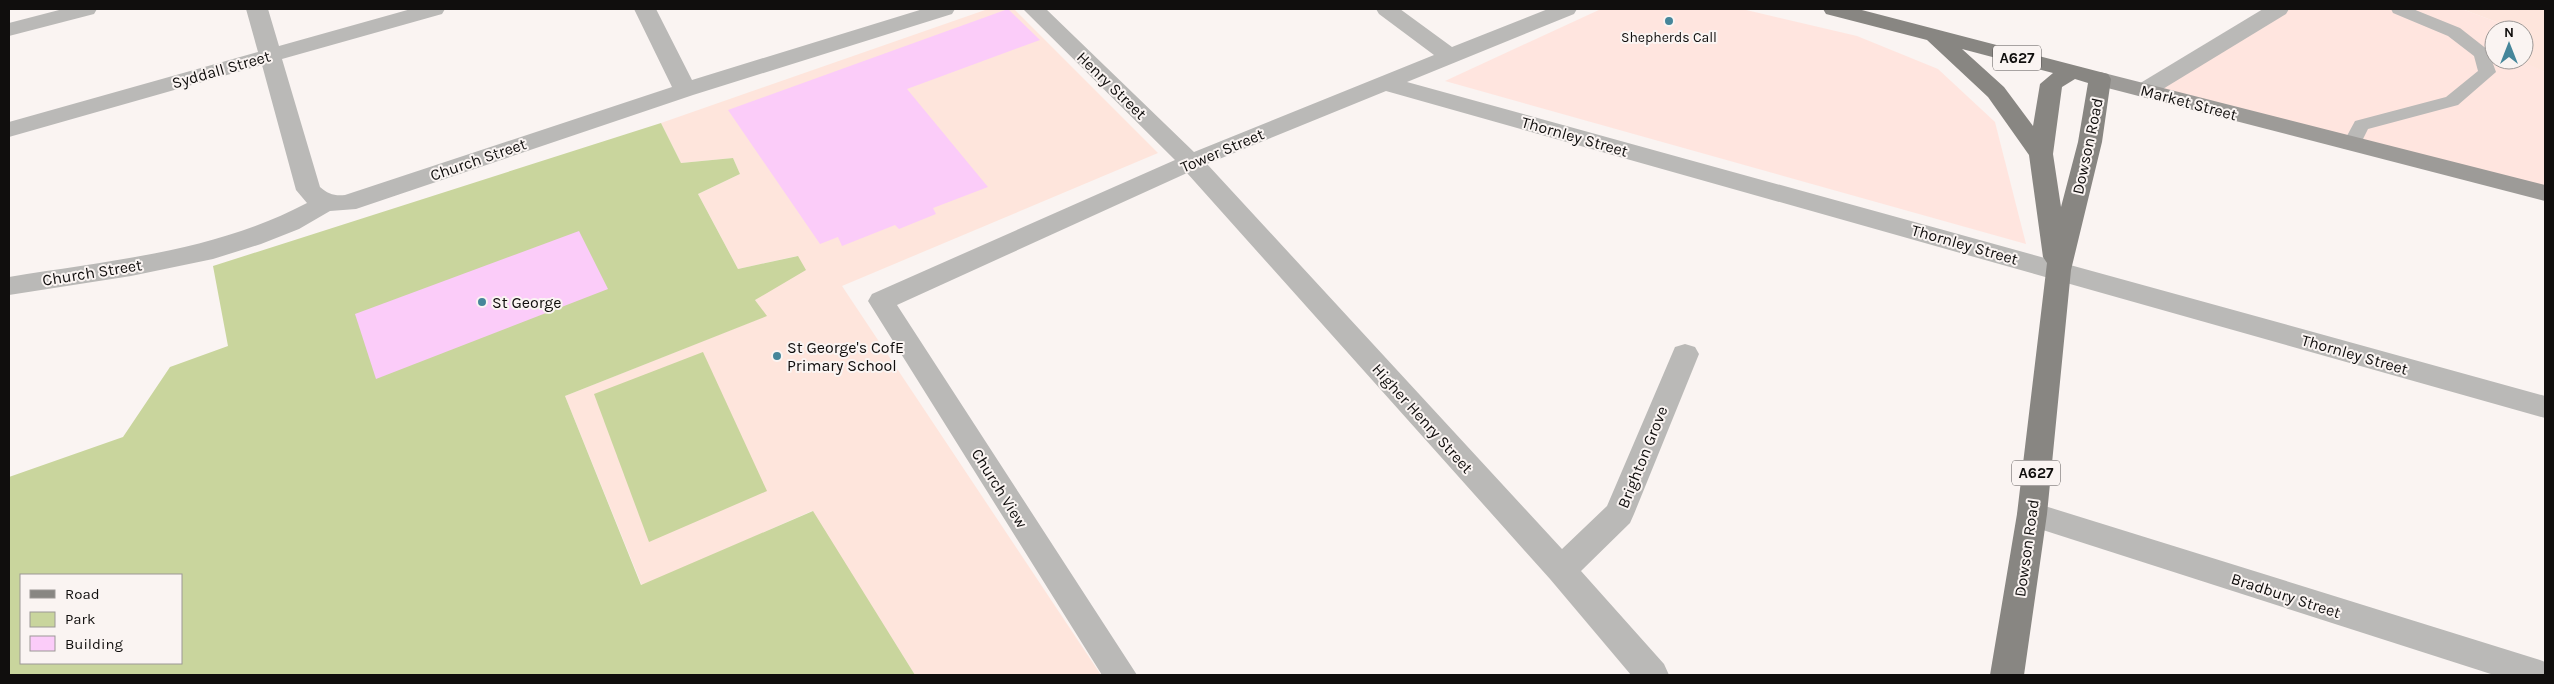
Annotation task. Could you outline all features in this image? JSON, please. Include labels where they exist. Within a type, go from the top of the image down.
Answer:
[{"type":"main road","name":"Market Street","points":[[1834,9],[2545,193]]},
{"type":"main road","name":"Dowson Road","points":[[1934,36],[1996,92],[2041,154],[2058,270]]},
{"type":"main road","name":"A627","points":[[2041,154],[2051,84],[2072,72]]},
{"type":"main road","name":"Dowson Road","points":[[2007,675],[2032,514],[2058,270],[2090,142],[2100,79]]},
{"type":"street","points":[[9,30],[86,9]]},
{"type":"street","points":[[257,9],[308,190],[315,198],[326,203]]},
{"type":"street","name":"Syddall Street","points":[[9,130],[434,9]]},
{"type":"street","points":[[644,9],[686,90]]},
{"type":"street","name":"Church Street","points":[[9,286],[168,260],[233,245],[298,220],[326,203],[347,203],[686,90],[944,9]]},
{"type":"street","name":"Henry Street","points":[[1034,9],[1191,162]]},
{"type":"street","points":[[1387,9],[1450,56]]},
{"type":"street","name":"Tower Street","points":[[881,301],[1191,162],[1566,9]]},
{"type":"street","points":[[2145,90],[2278,9]]},
{"type":"street","name":"Thornley Street","points":[[1385,82],[2545,407]]},
{"type":"street","name":"Higher Henry Street","points":[[1191,162],[1561,570],[1652,675]]},
{"type":"street","name":"Church View","points":[[881,301],[1120,675]]},
{"type":"street","name":"Brighton Grove","points":[[1561,570],[1619,514],[1685,354]]},
{"type":"street","name":"Bradbury Street","points":[[2032,514],[2540,675]]},
{"type":"lane","points":[[2352,144],[2361,124],[2452,101],[2487,72],[2482,54],[2454,32],[2399,9]]},
{"type":"shaded area","name":"St George's CofE Primary School","points":[[988,9],[1014,9],[1158,153],[842,286],[1101,675],[915,675],[812,511],[642,586],[565,396],[766,316],[755,300],[797,256],[738,269],[698,194],[740,174],[733,158],[681,163],[661,123]]},
{"type":"shaded area","points":[[1601,9],[1742,9],[1857,36],[1938,69],[1995,122],[2026,244],[1445,81]]},
{"type":"shaded area","points":[[2278,9],[2462,9],[2491,20],[2484,20],[2484,70],[2534,70],[2534,66],[2545,72],[2545,193],[2145,90]]},
{"type":"shaded area","points":[[2462,9],[2545,9],[2545,72],[2534,67],[2534,20],[2491,20]]},
{"type":"green space","points":[[661,123],[681,163],[733,158],[740,174],[698,194],[738,269],[798,256],[806,270],[755,300],[767,316],[565,396],[641,585],[813,511],[915,675],[9,675],[9,477],[123,437],[170,367],[228,346],[213,266]]},
{"type":"green space","points":[[703,352],[767,491],[649,542],[594,394]]},
{"type":"building","points":[[1008,9],[1040,40],[907,89],[988,187],[933,208],[936,214],[899,229],[895,225],[842,246],[838,237],[820,244],[728,110]]},
{"type":"building","name":"St George","points":[[579,231],[608,289],[376,379],[355,314]]},
{"type":"place","name":"Shepherds Call","points":[[1669,21]]},
{"type":"place","name":"St George","points":[[482,302]]},
{"type":"place","name":"St George's CofE Primary School","points":[[777,356]]}]
